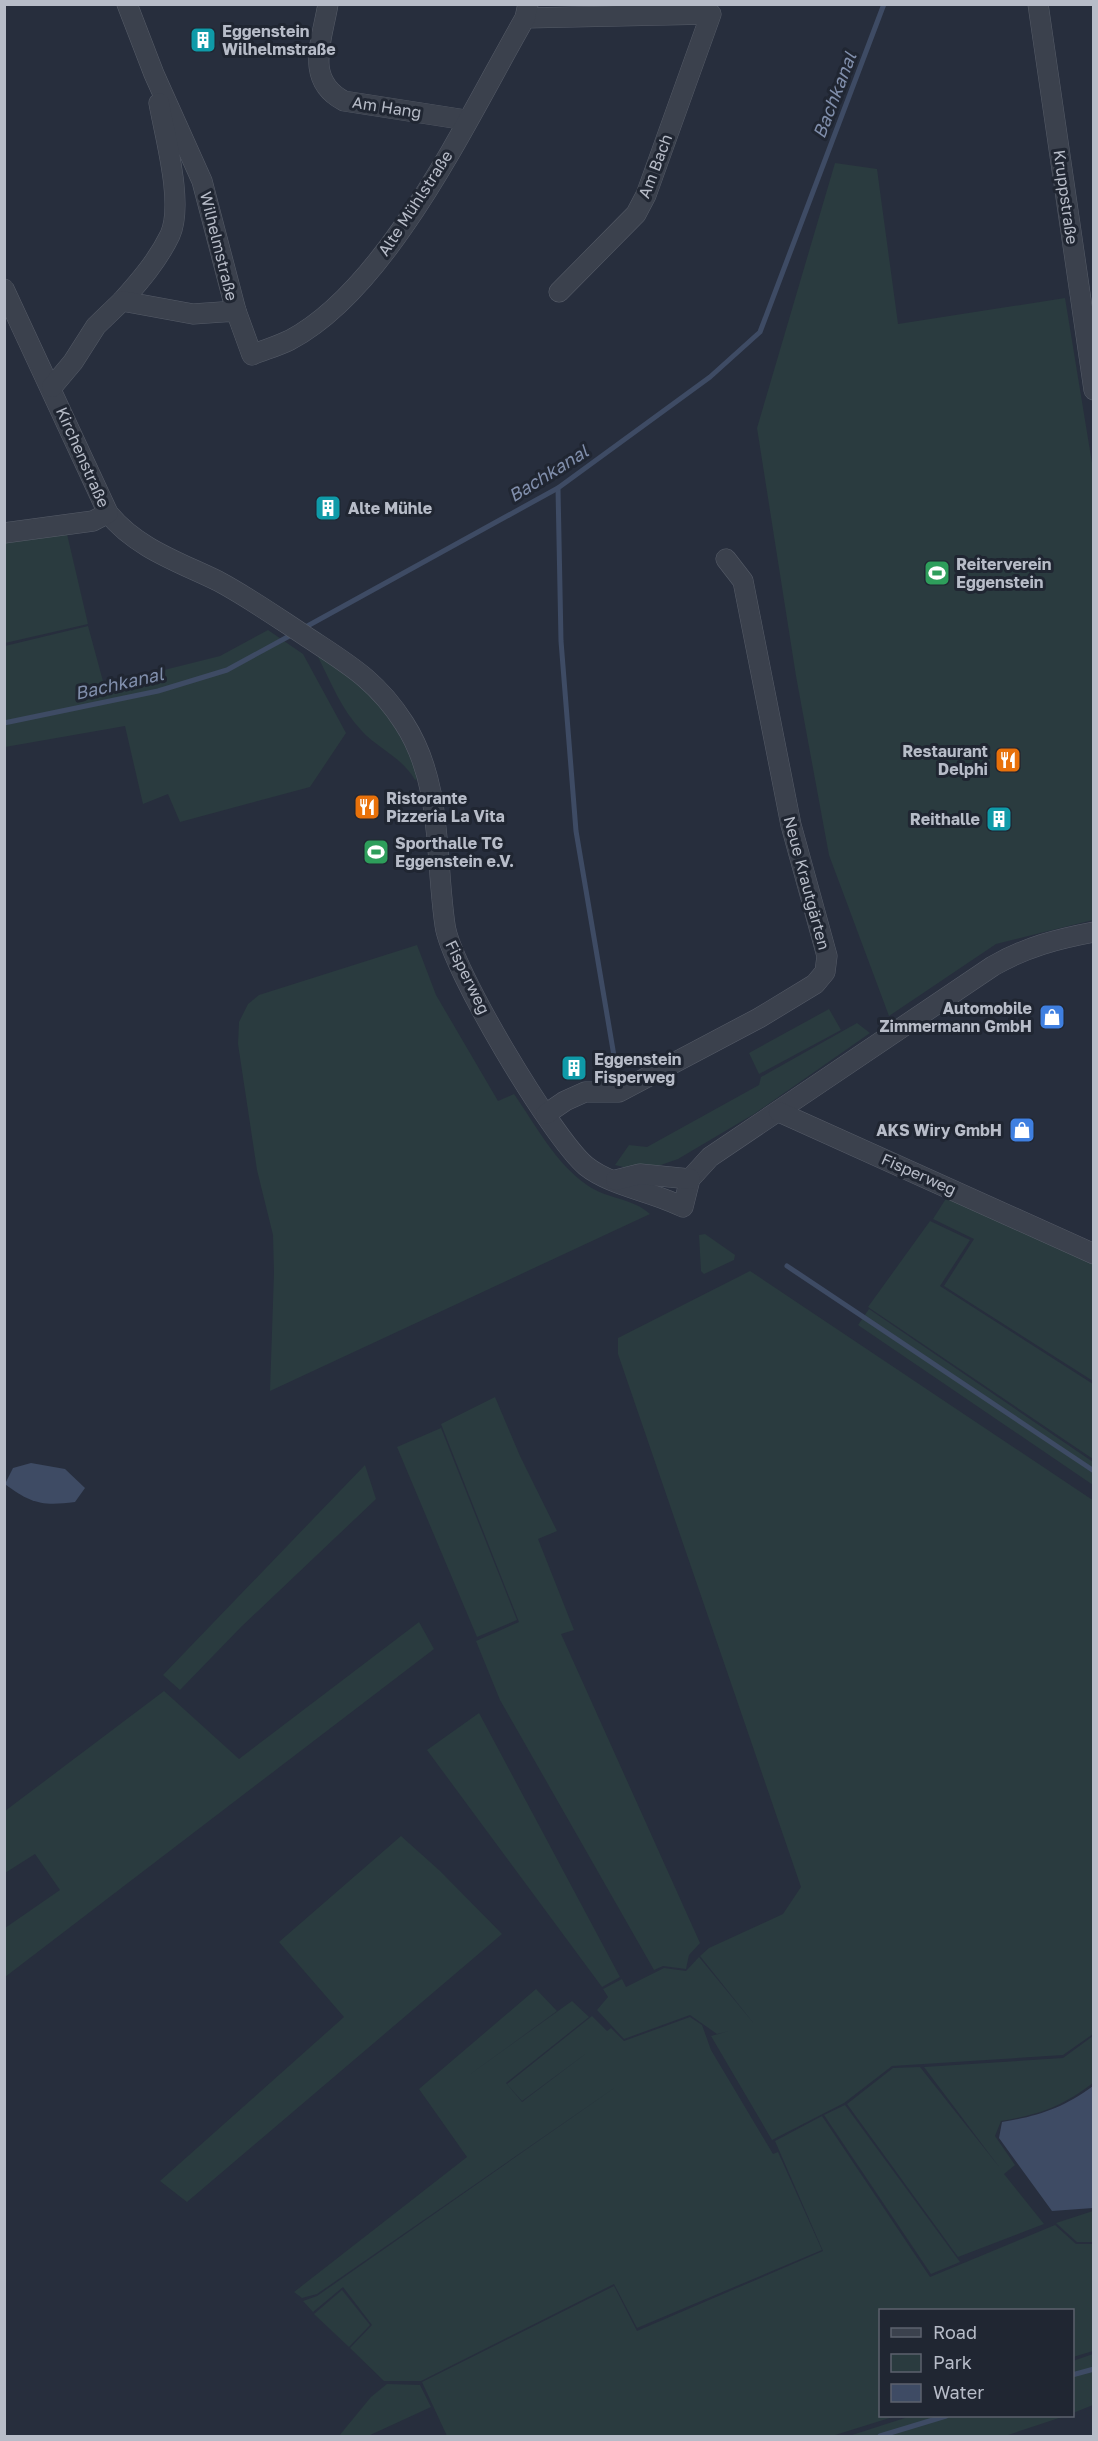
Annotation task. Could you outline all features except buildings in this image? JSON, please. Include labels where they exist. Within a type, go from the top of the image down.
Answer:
[{"type":"street","name":"Wilhelmstraße","points":[[127,4],[154,74],[202,182],[236,311],[252,355]]},
{"type":"street","name":"Am Hang","points":[[328,4],[317,68],[322,83],[332,95],[344,101],[466,120]]},
{"type":"street","name":"Kruppstraße","points":[[1038,4],[1094,390]]},
{"type":"street","name":"Am Bach","points":[[526,11],[713,9],[646,195],[636,214],[559,292]]},
{"type":"street","name":"Alte Mühlstraße","points":[[252,355],[290,340],[327,314],[363,280],[411,214],[526,11]]},
{"type":"street","name":"Wilhelmstraße","points":[[52,387],[73,362],[96,326],[151,268],[171,232],[175,192],[154,74]]},
{"type":"street","name":"Wilhelmstraße","points":[[175,192],[202,182]]},
{"type":"street","name":"Kirchenstraße","points":[[4,289],[52,387],[108,513],[132,537],[245,595],[304,635]]},
{"type":"street","name":"Wilhelmstraße","points":[[122,301],[193,314],[236,311]]},
{"type":"street","points":[[4,533],[93,521],[108,513]]},
{"type":"street","name":"Neue Krautgärten","points":[[546,1113],[585,1092],[619,1092],[759,1018],[814,984],[825,972],[826,956],[791,825],[743,581],[726,559]]},
{"type":"street","name":"Fisperweg","points":[[304,635],[361,672],[386,698],[405,724],[421,755],[428,777],[437,831],[445,927],[452,951],[510,1057],[571,1150],[586,1165],[600,1174],[683,1207],[690,1179],[710,1157],[779,1113],[1094,1254]]},
{"type":"street","points":[[779,1113],[1019,951],[1050,941],[1094,932]]},
{"type":"street","points":[[616,1180],[640,1174],[690,1179]]},
{"type":"green space","name":"Reiterverein Eggenstein","points":[[835,163],[877,169],[898,324],[1065,298],[1093,469],[1093,920],[996,944],[889,1016],[829,855],[796,676],[757,428]]},
{"type":"green space","points":[[67,534],[88,624],[5,643],[4,542]]},
{"type":"green space","points":[[88,626],[104,685],[220,656],[268,630],[303,654],[346,733],[310,787],[180,822],[168,794],[143,804],[125,726],[5,747],[5,646]]},
{"type":"green space","points":[[320,655],[356,683],[381,708],[401,738],[419,779],[415,780],[397,759],[368,737],[354,722],[332,686],[318,657]]},
{"type":"green space","points":[[417,945],[436,995],[498,1101],[514,1094],[556,1155],[576,1176],[594,1190],[636,1205],[650,1214],[270,1391],[273,1235],[257,1170],[238,1044],[239,1022],[248,1004],[259,995]]},
{"type":"green space","points":[[829,1009],[841,1030],[759,1074],[749,1053]]},
{"type":"green space","points":[[857,1023],[870,1033],[754,1114],[678,1159],[655,1167],[631,1169],[615,1165],[629,1145],[647,1147],[759,1085],[761,1077]]},
{"type":"green space","points":[[947,1197],[1093,1264],[1093,1381],[944,1286],[974,1239],[933,1219]]},
{"type":"green space","points":[[930,1221],[970,1240],[940,1286],[1093,1384],[1093,1459],[868,1307]]},
{"type":"green space","points":[[705,1234],[735,1255],[734,1260],[704,1274],[701,1271],[699,1235]]},
{"type":"green space","points":[[750,1271],[1094,1501],[1093,2034],[1063,2055],[892,2066],[844,2103],[772,2140],[711,2036],[729,2031],[717,2034],[690,2015],[624,2039],[597,2010],[608,1997],[603,1989],[622,1979],[626,1987],[664,1968],[686,1971],[699,1957],[755,2025],[700,1956],[709,1948],[783,1914],[801,1887],[618,1354],[618,1338]]},
{"type":"green space","points":[[869,1309],[1093,1462],[1093,1485],[858,1325]]},
{"type":"green space","points":[[495,1397],[520,1456],[557,1531],[538,1539],[574,1630],[561,1634],[700,1943],[689,1955],[686,1969],[663,1966],[654,1970],[500,1700],[476,1641],[519,1622],[441,1424]]},
{"type":"green space","points":[[441,1428],[517,1620],[477,1637],[397,1447]]},
{"type":"green space","points":[[365,1465],[376,1499],[242,1626],[180,1690],[163,1675]]},
{"type":"green space","points":[[419,1622],[434,1649],[5,1977],[5,1928],[60,1890],[35,1854],[5,1873],[5,1811],[164,1691],[239,1759]]},
{"type":"green space","points":[[479,1713],[620,1977],[602,1987],[427,1750]]},
{"type":"green space","points":[[401,1836],[440,1871],[502,1934],[187,2202],[160,2181],[344,2017],[279,1942]]},
{"type":"green space","points":[[536,1989],[557,2011],[465,2078],[572,2001],[589,2017],[506,2083],[522,2102],[588,2052],[522,2101],[507,2084],[592,2016],[607,2031],[611,2028],[624,2041],[690,2017],[702,2025],[711,2050],[773,2154],[778,2152],[822,2250],[637,2328],[614,2284],[421,2381],[384,2381],[350,2348],[372,2325],[343,2287],[313,2312],[303,2301],[317,2296],[620,2084],[317,2294],[302,2298],[294,2292],[467,2157],[419,2089]]},
{"type":"green space","points":[[1093,2036],[1093,2083],[1071,2098],[1050,2108],[1001,2121],[995,2136],[1015,2165],[1004,2174],[1044,2224],[958,2257],[847,2104],[893,2068],[920,2067],[1000,2168],[924,2067],[1063,2058]]},
{"type":"green space","points":[[845,2105],[960,2262],[931,2274],[824,2115]]},
{"type":"green space","points":[[822,2116],[930,2277],[1055,2225],[1076,2244],[1093,2244],[1093,2351],[1074,2357],[1074,2309],[879,2309],[879,2417],[893,2417],[832,2436],[447,2436],[422,2382],[614,2286],[637,2331],[823,2251],[775,2141]]},
{"type":"green space","points":[[1093,2211],[1093,2242],[1077,2242],[1056,2223]]},
{"type":"green space","points":[[342,2290],[370,2325],[349,2347],[314,2314]]},
{"type":"green space","points":[[1093,2354],[1093,2405],[1074,2413],[1074,2361]]},
{"type":"green space","points":[[387,2384],[420,2385],[431,2407],[368,2436],[339,2436],[371,2397]]},
{"type":"green space","points":[[908,2417],[1062,2417],[1005,2436],[849,2436]]},
{"type":"water","points":[[31,1463],[65,1469],[85,1488],[75,1502],[54,1504],[30,1500],[5,1484],[13,1468]]},
{"type":"water","points":[[1093,2086],[1093,2208],[1052,2211],[999,2138],[1002,2122],[1050,2110]]},
{"type":"waterway","name":"Bachkanal","points":[[302,629],[558,488],[710,377],[760,332],[884,4]]},
{"type":"waterway","points":[[558,488],[561,641],[576,831],[614,1056]]},
{"type":"waterway","name":"Bachkanal","points":[[4,723],[158,691],[227,670],[293,634]]},
{"type":"waterway","points":[[787,1266],[1094,1471]]},
{"type":"waterway","points":[[1074,2374],[1094,2369]]},
{"type":"waterway","points":[[880,2436],[943,2417]]},
{"type":"place","name":"Eggenstein Wilhelmstraße","points":[[203,40]]},
{"type":"place","name":"Alte Mühle","points":[[328,508]]},
{"type":"place","name":"Reiterverein Eggenstein","points":[[937,573]]},
{"type":"place","name":"Restaurant Delphi","points":[[1008,760]]},
{"type":"place","name":"Ristorante Pizzeria La Vita","points":[[367,807]]},
{"type":"place","name":"Reithalle","points":[[999,819]]},
{"type":"place","name":"Sporthalle TG Eggenstein e.V.","points":[[376,852]]},
{"type":"place","name":"Automobile Zimmermann GmbH","points":[[1052,1017]]},
{"type":"place","name":"Eggenstein Fisperweg","points":[[574,1068]]},
{"type":"place","name":"AKS Wiry GmbH","points":[[1022,1130]]}]
